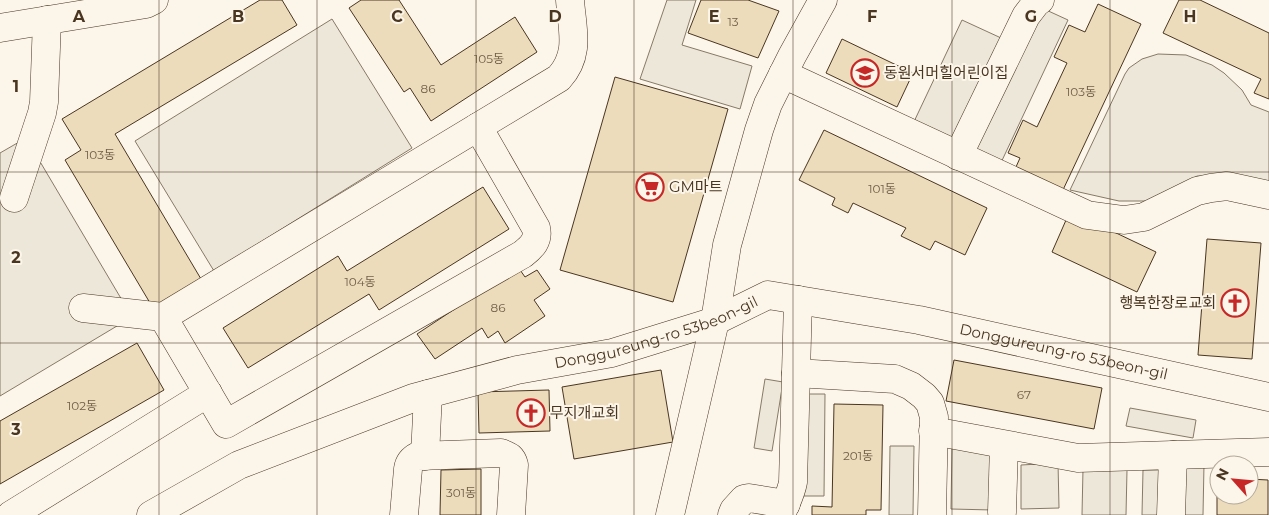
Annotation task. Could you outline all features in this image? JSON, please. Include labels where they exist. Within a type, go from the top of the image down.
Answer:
[{"type":"street","points":[[0,28],[146,4],[154,0]]},
{"type":"street","points":[[82,308],[163,317],[559,78],[573,55],[570,0]]},
{"type":"street","points":[[670,515],[715,321],[727,245],[758,130],[783,74],[824,0]]},
{"type":"street","points":[[958,156],[1026,16],[1040,0]]},
{"type":"street","points":[[14,198],[42,113],[47,20]]},
{"type":"street","points":[[783,74],[1087,215],[1124,220],[1144,217],[1197,191],[1227,186],[1269,195]]},
{"type":"street","points":[[226,424],[530,249],[538,235],[536,228],[478,127]]},
{"type":"street","name":"Donggureung-ro 53beon-gil","points":[[154,514],[239,465],[413,398],[517,370],[612,354],[715,321],[768,295],[919,320],[1269,397]]},
{"type":"street","points":[[732,515],[744,498],[784,510],[791,491],[798,300]]},
{"type":"street","points":[[163,317],[229,430],[230,470]]},
{"type":"street","points":[[796,373],[895,379],[924,396],[930,403],[934,417],[932,515]]},
{"type":"street","points":[[12,515],[208,392]]},
{"type":"street","points":[[425,456],[428,394]]},
{"type":"street","points":[[933,432],[1078,458],[1269,452]]},
{"type":"street","points":[[1002,512],[1004,444]]},
{"type":"street","points":[[404,515],[408,469],[409,463],[413,458],[418,456],[501,454],[510,456],[514,466],[511,515]]},
{"type":"street","points":[[1171,515],[1173,455]]},
{"type":"shaded area","points":[[667,0],[696,0],[682,45],[752,66],[740,109],[640,79]]},
{"type":"shaded area","points":[[1044,9],[1068,20],[998,169],[911,128],[962,20],[1025,49]]},
{"type":"shaded area","points":[[332,19],[412,148],[214,271],[135,141]]},
{"type":"shaded area","points":[[1158,54],[1186,55],[1212,65],[1224,73],[1242,90],[1251,105],[1269,112],[1269,181],[1197,176],[1181,187],[1149,201],[1119,201],[1070,190],[1125,74],[1129,68],[1142,59]]},
{"type":"shaded area","points":[[26,138],[132,317],[0,396],[0,153]]},
{"type":"shaded area","points":[[765,379],[783,382],[772,451],[754,448]]},
{"type":"shaded area","points":[[803,394],[825,394],[824,496],[802,496]]},
{"type":"shaded area","points":[[1130,408],[1196,420],[1193,438],[1126,426]]},
{"type":"shaded area","points":[[890,446],[914,446],[913,515],[889,515]]},
{"type":"shaded area","points":[[952,447],[995,449],[993,510],[951,509]]},
{"type":"shaded area","points":[[1058,463],[1059,508],[1021,509],[1021,465]]},
{"type":"shaded area","points":[[1182,463],[1204,464],[1203,515],[1180,515]]},
{"type":"shaded area","points":[[1083,469],[1127,470],[1126,515],[1082,515]]},
{"type":"shaded area","points":[[1143,470],[1167,470],[1166,515],[1142,515]]},
{"type":"building","points":[[260,0],[282,0],[297,25],[115,134],[201,279],[153,308],[65,160],[81,150],[62,119]]},
{"type":"building","points":[[361,0],[399,0],[441,65],[515,17],[537,52],[431,121],[410,88],[404,92],[349,8]]},
{"type":"building","points":[[701,0],[748,0],[779,11],[758,58],[688,33]]},
{"type":"building","points":[[1179,0],[1200,0],[1269,33],[1269,99],[1254,93],[1261,79],[1163,33]]},
{"type":"building","points":[[1098,4],[1141,24],[1054,209],[1007,187],[1020,158],[1008,153],[1023,120],[1037,127],[1067,63],[1054,57],[1069,25],[1085,32]]},
{"type":"building","points":[[842,39],[913,73],[897,107],[826,73]]},
{"type":"building","points":[[615,77],[728,109],[673,302],[560,270]]},
{"type":"building","points":[[824,130],[987,208],[965,255],[935,241],[930,250],[901,236],[906,228],[853,203],[848,213],[832,205],[835,198],[799,180]]},
{"type":"building","points":[[483,187],[509,229],[379,310],[369,294],[248,368],[223,328],[338,256],[347,271]]},
{"type":"building","points":[[1070,211],[1156,252],[1137,292],[1052,252]]},
{"type":"building","points":[[1207,239],[1261,243],[1252,359],[1198,355]]},
{"type":"building","points":[[518,267],[525,277],[537,270],[550,289],[534,300],[545,316],[505,343],[498,331],[488,338],[482,328],[435,359],[417,334]]},
{"type":"building","points":[[137,343],[164,390],[0,484],[0,421]]},
{"type":"building","points":[[954,360],[1102,388],[1094,429],[946,401]]},
{"type":"building","points":[[661,370],[673,442],[574,459],[562,387]]},
{"type":"building","points":[[549,390],[550,431],[479,433],[478,392]]},
{"type":"building","points":[[834,404],[883,405],[881,510],[866,510],[866,515],[812,515],[812,506],[832,507]]},
{"type":"building","points":[[481,469],[481,515],[440,515],[441,470]]},
{"type":"building","points":[[1259,480],[1268,480],[1268,515],[1217,515],[1217,505],[1259,505]]},
{"type":"place","name":"동원서머힐어린이집","points":[[865,73]]},
{"type":"place","name":"GM마트","points":[[650,187]]},
{"type":"place","name":"행복한장로교회","points":[[1235,303]]},
{"type":"place","name":"무지개교회","points":[[531,413]]}]
